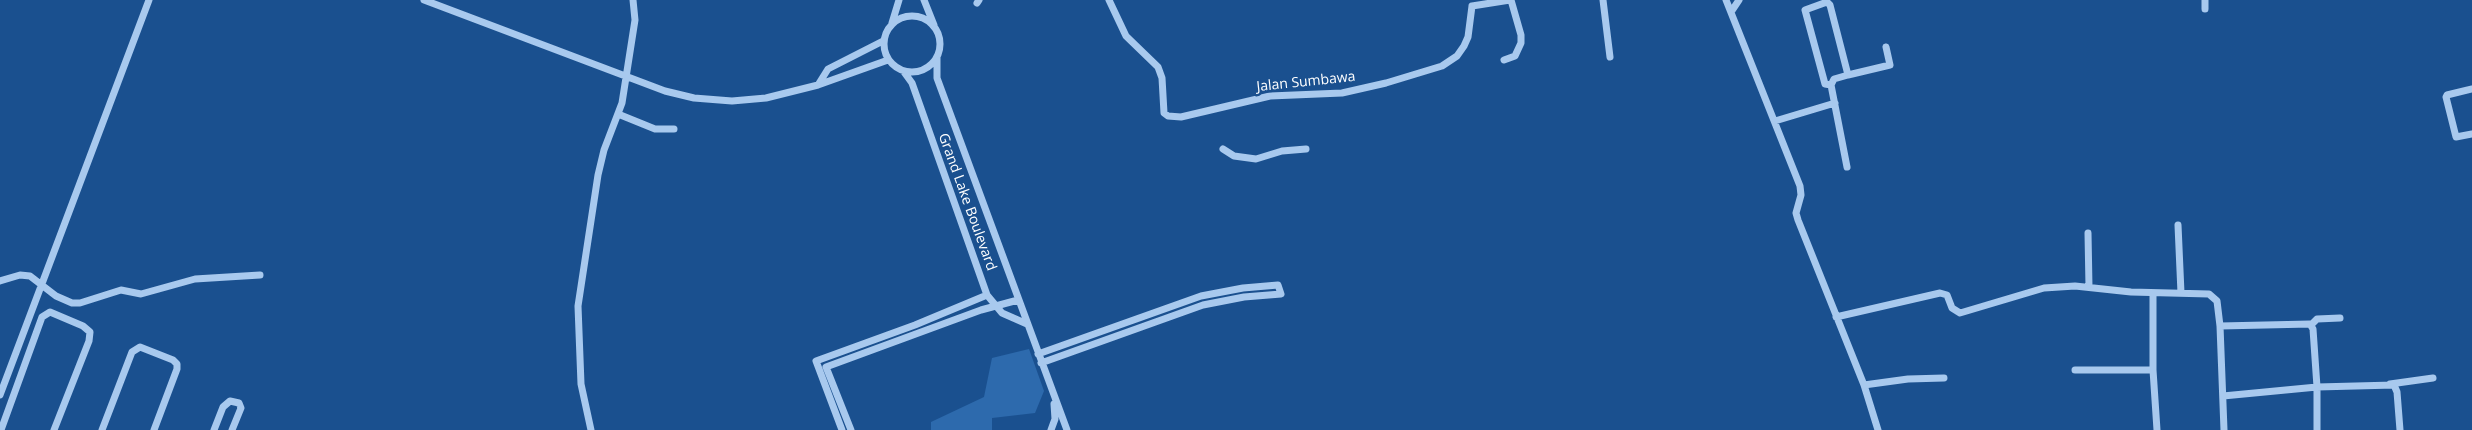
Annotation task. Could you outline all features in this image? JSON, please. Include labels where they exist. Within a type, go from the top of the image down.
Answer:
[{"type":"street","points":[[0,395],[149,0]]},
{"type":"street","points":[[424,0],[665,91],[694,98],[732,101],[783,96],[888,60]]},
{"type":"street","points":[[591,430],[581,384],[578,306],[598,175],[602,158],[622,103],[635,20],[634,0]]},
{"type":"street","points":[[892,24],[899,0]]},
{"type":"street","points":[[924,0],[939,37],[937,56],[923,70],[914,73],[904,72],[888,60],[883,41],[886,32],[900,18],[919,16],[935,28]]},
{"type":"street","name":"Jalan Sumbawa","points":[[1109,0],[1126,36],[1158,67],[1162,78],[1164,113],[1168,116],[1181,117],[1270,96],[1342,93],[1386,83],[1442,66],[1457,56],[1464,46],[1468,37],[1470,3],[1511,0]]},
{"type":"street","points":[[1504,60],[1516,56],[1521,43],[1521,35],[1511,0]]},
{"type":"street","points":[[1603,0],[1610,57]]},
{"type":"street","points":[[1726,0],[1775,121],[1800,190],[1797,216],[1864,385],[1878,430]]},
{"type":"street","points":[[1731,12],[1739,0]]},
{"type":"street","points":[[2205,0],[2205,9]]},
{"type":"street","points":[[1831,85],[1826,84],[1805,13],[1808,8],[1827,2],[1830,5],[1848,75]]},
{"type":"street","points":[[818,85],[828,68],[883,41]]},
{"type":"street","points":[[1847,167],[1831,85],[1834,79],[1890,65],[1886,47]]},
{"type":"street","name":"Grand Lake Boulevard","points":[[937,56],[937,78],[1067,430]]},
{"type":"street","name":"Grand Lake Boulevard","points":[[904,72],[912,84],[987,295],[996,308],[1027,324]]},
{"type":"street","points":[[2471,85],[2472,90],[2447,95],[2446,97],[2456,137],[2472,134]]},
{"type":"street","points":[[1775,121],[1835,103]]},
{"type":"street","points":[[618,114],[655,129],[674,129]]},
{"type":"street","points":[[1223,149],[1234,156],[1256,159],[1282,152],[1306,149]]},
{"type":"street","points":[[2178,225],[2180,294]]},
{"type":"street","points":[[2088,234],[2088,287]]},
{"type":"street","points":[[0,281],[25,275],[41,284],[56,296],[72,303],[80,303],[121,290],[141,294],[195,278],[260,275]]},
{"type":"street","points":[[1038,354],[1201,296],[1243,288],[1278,285],[1281,294],[1244,297],[1203,305],[1041,363]]},
{"type":"street","points":[[1836,317],[1940,293],[1946,294],[1952,308],[1960,313],[2035,289],[2088,287],[2153,293],[2209,294],[2216,298],[2220,326],[2224,430]]},
{"type":"street","points":[[2153,293],[2153,370],[2157,430]]},
{"type":"street","points":[[816,361],[915,325],[987,295]]},
{"type":"street","points":[[1201,296],[1203,305]]},
{"type":"street","points":[[826,367],[981,310],[996,308],[1018,300]]},
{"type":"street","points":[[1,430],[42,317],[50,312],[83,326],[90,332],[89,341],[54,430]]},
{"type":"street","points":[[1144,315],[1147,324]]},
{"type":"street","points":[[2220,326],[2311,325],[2317,320],[2340,318]]},
{"type":"street","points":[[915,325],[918,333]]},
{"type":"street","points":[[2311,325],[2313,329],[2317,387],[2317,430]]},
{"type":"street","points":[[102,430],[132,352],[140,347],[173,360],[177,369],[154,430]]},
{"type":"street","points":[[816,361],[826,367],[847,430]]},
{"type":"street","points":[[816,361],[847,430]]},
{"type":"street","points":[[2075,370],[2153,370]]},
{"type":"street","points":[[1864,385],[1908,379],[1944,378]]},
{"type":"street","points":[[2223,396],[2317,387],[2390,384],[2433,378]]},
{"type":"street","points":[[2390,384],[2394,385],[2398,392],[2400,430]]},
{"type":"street","name":"Grand Lake Boulevard","points":[[1051,430],[1056,412],[1053,396]]},
{"type":"street","points":[[214,430],[223,408],[230,401],[239,403],[241,408],[232,430]]},
{"type":"shaded area","points":[[1029,349],[1044,391],[1035,413],[992,418],[992,430],[931,430],[931,422],[984,397],[992,358]]}]
